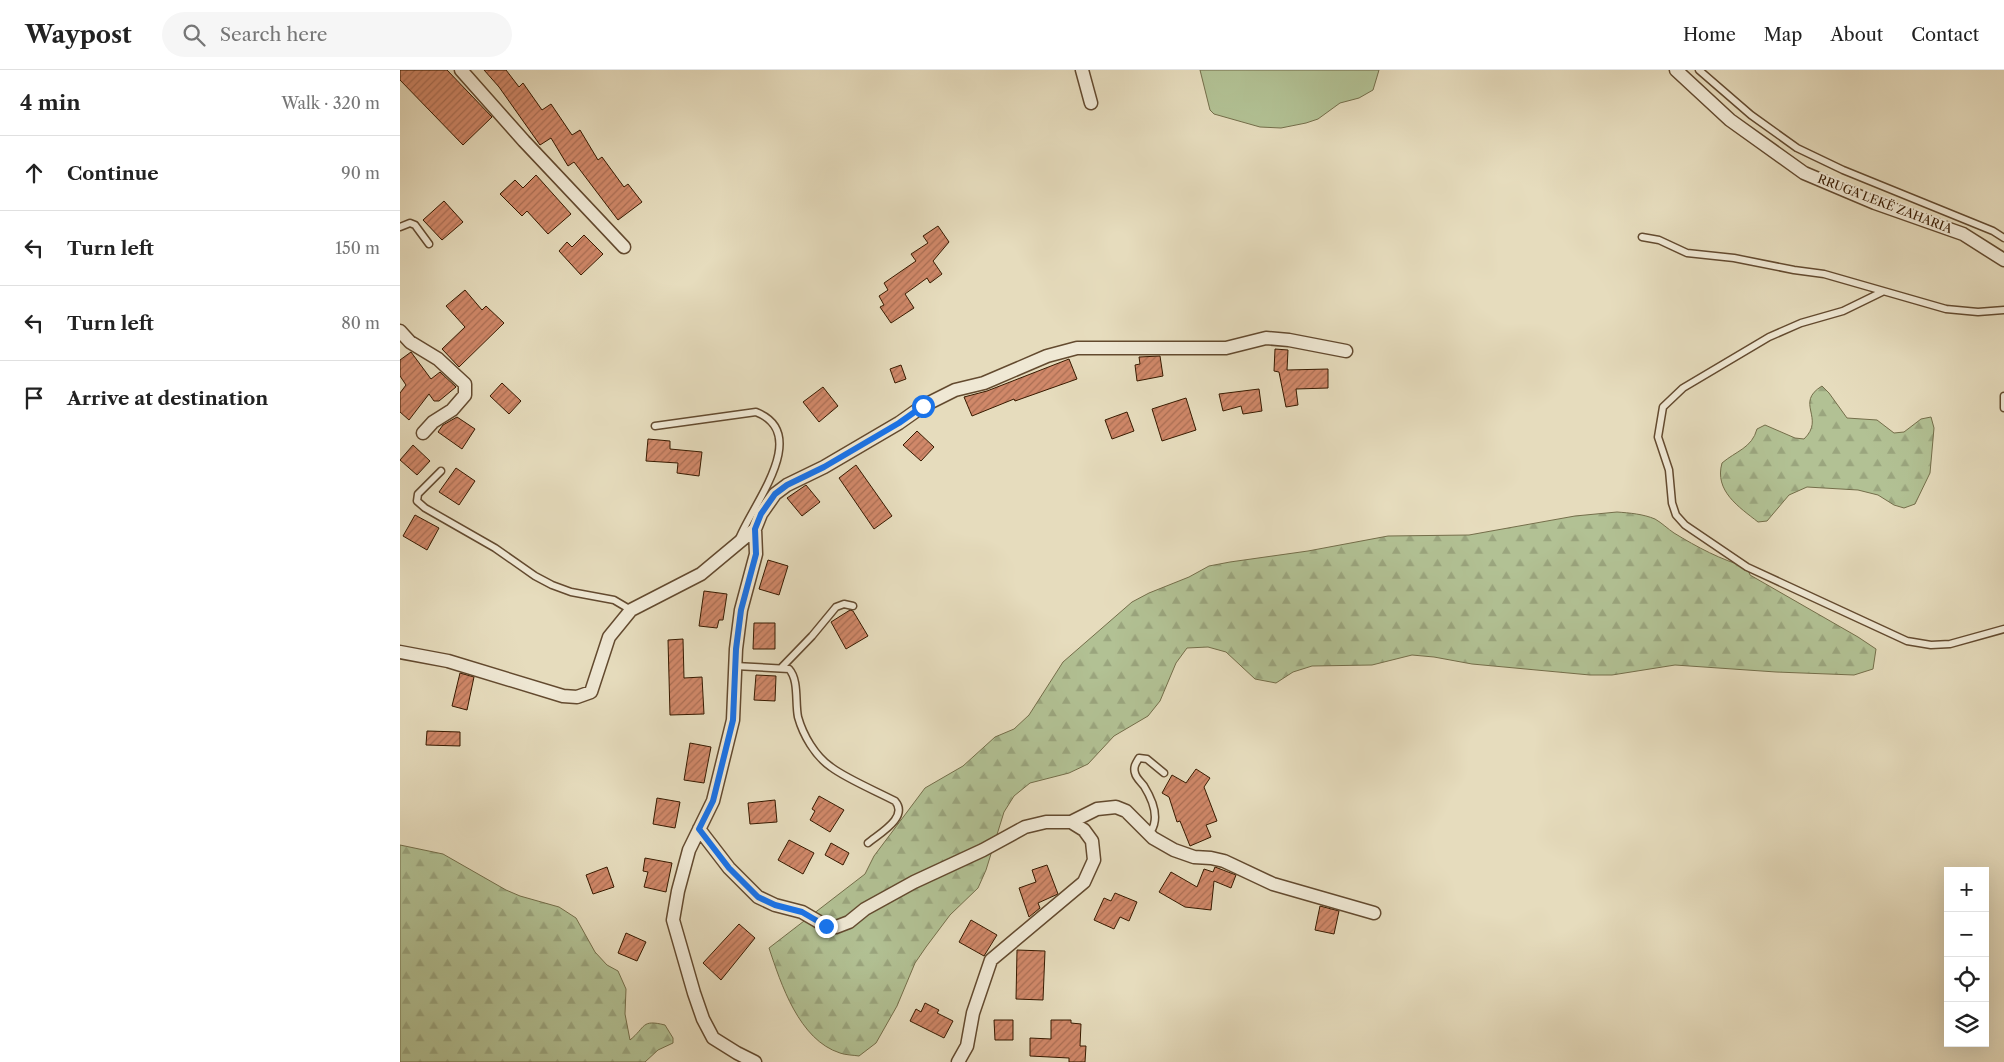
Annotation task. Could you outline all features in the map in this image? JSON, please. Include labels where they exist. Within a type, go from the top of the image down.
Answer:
[{"type":"street","points":[[461,70],[524,141],[624,247]]},
{"type":"street","points":[[1082,70],[1091,102]]},
{"type":"street","name":"RRUGA LEKË ZAHARIA","points":[[1676,70],[1730,120],[1804,173],[1875,203],[1963,234],[2004,260]]},
{"type":"street","points":[[400,331],[410,342],[438,359],[465,384],[465,395],[452,410],[433,422],[423,433]]},
{"type":"street","points":[[755,1062],[713,1038],[700,1011],[673,920],[678,891],[689,850],[713,801],[733,720],[735,666],[741,610],[756,554],[755,529],[761,514],[775,494],[787,485],[824,467],[899,423],[923,406],[955,390],[984,383],[1047,356],[1077,348],[1226,348],[1266,338],[1290,340],[1346,351]]},
{"type":"street","points":[[400,652],[448,661],[563,696],[577,697],[591,692],[609,637],[631,610],[701,574],[755,529]]},
{"type":"street","points":[[699,829],[729,868],[758,897],[775,905],[802,912],[826,926],[836,927],[849,922],[872,905],[1025,827],[1046,822],[1071,822],[1098,809],[1116,807],[1126,811],[1145,832],[1174,850],[1194,857],[1224,861],[1273,884],[1374,913]]},
{"type":"street","points":[[958,1062],[968,1046],[973,1013],[991,960],[1084,882],[1094,860],[1092,841],[1084,830],[1071,822]]},
{"type":"lane","points":[[1698,70],[1751,115],[1798,148],[1843,170],[1993,231],[2004,238]]},
{"type":"lane","points":[[400,227],[410,223],[414,225],[429,244]]},
{"type":"lane","points":[[1642,237],[1659,240],[1687,253],[1734,258],[1824,274],[1946,309],[1978,312],[2004,310]]},
{"type":"lane","points":[[1882,292],[1843,311],[1801,323],[1769,337],[1683,388],[1663,407],[1658,436],[1669,470],[1672,503],[1676,515],[1686,525],[1747,567],[1907,641],[1931,645],[1950,644],[2004,629]]},
{"type":"lane","points":[[2004,396],[2004,408]]},
{"type":"lane","points":[[655,426],[756,412],[768,417],[775,425],[781,440],[780,457],[736,545]]},
{"type":"lane","points":[[441,470],[418,494],[417,501],[425,508],[495,548],[535,576],[552,585],[572,592],[614,600],[631,610]]},
{"type":"lane","points":[[782,667],[812,636],[836,607],[844,604],[852,606]]},
{"type":"lane","points":[[735,666],[782,667],[789,669],[793,673],[798,717],[804,735],[817,752],[830,767],[895,801],[900,806],[897,819],[868,843]]},
{"type":"lane","points":[[1145,832],[1150,831],[1155,825],[1156,815],[1146,789],[1135,775],[1134,766],[1140,758],[1147,759],[1164,773]]},
{"type":"green space","points":[[1200,70],[1379,70],[1373,90],[1359,98],[1340,103],[1318,119],[1281,128],[1260,127],[1214,114],[1210,110]]},
{"type":"green space","points":[[1822,386],[1847,418],[1877,420],[1894,433],[1904,432],[1921,419],[1931,417],[1934,428],[1930,473],[1915,504],[1904,508],[1894,505],[1878,495],[1858,490],[1807,487],[1789,495],[1767,521],[1758,522],[1736,504],[1725,490],[1720,473],[1722,463],[1747,445],[1757,429],[1765,425],[1795,438],[1804,439],[1810,431],[1812,424],[1810,398]]},
{"type":"green space","points":[[1617,512],[1632,513],[1655,519],[1700,548],[1728,561],[1747,567],[1750,575],[1876,649],[1873,669],[1854,675],[1675,665],[1612,675],[1590,675],[1472,664],[1412,655],[1372,665],[1312,666],[1293,672],[1276,683],[1255,679],[1226,652],[1208,647],[1187,648],[1176,663],[1160,701],[1148,716],[1114,736],[1088,764],[1069,773],[1030,783],[1014,796],[1004,812],[986,870],[978,888],[950,915],[915,963],[897,1006],[876,1043],[859,1056],[847,1055],[826,1046],[813,1036],[803,1024],[786,994],[769,948],[865,874],[874,856],[925,788],[963,766],[995,737],[1014,729],[1029,715],[1063,662],[1132,602],[1209,566],[1230,562],[1308,551],[1388,536],[1469,535],[1575,516]]},
{"type":"green space","points":[[400,845],[443,854],[506,890],[559,907],[576,918],[595,952],[607,965],[618,971],[626,989],[625,1014],[630,1040],[645,1025],[657,1023],[665,1025],[673,1038],[673,1043],[658,1050],[645,1062],[400,1062]]},
{"type":"building","points":[[400,70],[447,70],[492,117],[463,145],[400,80]]},
{"type":"building","points":[[484,70],[506,70],[519,87],[523,83],[542,110],[551,104],[572,135],[580,130],[598,160],[602,157],[624,187],[628,184],[642,202],[618,220],[574,162],[568,166],[551,138],[540,145],[499,87]]},
{"type":"building","points":[[536,175],[571,214],[548,234],[527,211],[522,216],[500,194],[515,180],[523,188]]},
{"type":"building","points":[[444,201],[463,222],[442,240],[423,220]]},
{"type":"building","points":[[938,226],[949,242],[933,261],[942,274],[930,283],[927,278],[905,294],[914,308],[891,323],[880,307],[884,305],[879,296],[888,290],[884,283],[916,261],[911,254],[928,243],[923,236]]},
{"type":"building","points":[[584,235],[603,254],[581,275],[559,251],[567,242],[572,247]]},
{"type":"building","points":[[465,290],[482,310],[486,306],[504,323],[459,367],[442,349],[465,327],[446,306]]},
{"type":"building","points":[[1275,349],[1288,350],[1287,370],[1328,369],[1328,388],[1296,389],[1298,405],[1286,407],[1279,372],[1274,371]]},
{"type":"building","points":[[411,352],[431,379],[440,372],[456,387],[439,401],[434,401],[429,394],[409,420],[400,412],[400,393],[406,385],[400,376],[400,360]]},
{"type":"building","points":[[1160,356],[1163,376],[1137,381],[1135,365],[1140,364],[1139,357]]},
{"type":"building","points":[[1069,359],[1077,379],[1015,401],[1014,399],[972,416],[964,397],[987,391]]},
{"type":"building","points":[[901,365],[906,379],[895,383],[890,369]]},
{"type":"building","points":[[502,383],[521,401],[509,414],[490,396]]},
{"type":"building","points":[[823,387],[838,406],[819,422],[803,402]]},
{"type":"building","points":[[1259,389],[1262,411],[1243,414],[1241,406],[1223,411],[1219,394]]},
{"type":"building","points":[[1186,398],[1196,430],[1162,441],[1152,409]]},
{"type":"building","points":[[1127,412],[1134,431],[1112,439],[1105,420]]},
{"type":"building","points":[[457,417],[475,429],[462,449],[438,432],[443,425]]},
{"type":"building","points":[[917,431],[934,447],[921,461],[903,445]]},
{"type":"building","points":[[648,439],[670,441],[670,449],[702,452],[699,476],[677,473],[678,463],[646,461]]},
{"type":"building","points":[[413,445],[430,461],[417,475],[400,460]]},
{"type":"building","points":[[856,465],[892,516],[874,529],[839,478]]},
{"type":"building","points":[[456,468],[475,481],[459,505],[439,492]]},
{"type":"building","points":[[806,485],[820,502],[802,516],[787,498]]},
{"type":"building","points":[[415,515],[439,528],[427,550],[403,536]]},
{"type":"building","points":[[768,560],[788,566],[779,595],[759,589]]},
{"type":"building","points":[[704,591],[727,594],[723,620],[719,620],[717,628],[699,626]]},
{"type":"building","points":[[850,610],[853,611],[868,636],[846,649],[831,622]]},
{"type":"building","points":[[754,623],[775,623],[775,649],[753,649]]},
{"type":"building","points":[[683,639],[684,678],[702,677],[704,714],[670,715],[668,640]]},
{"type":"building","points":[[460,673],[474,677],[467,710],[452,706]]},
{"type":"building","points":[[756,675],[776,676],[775,701],[754,700]]},
{"type":"building","points":[[427,731],[460,732],[460,746],[426,745]]},
{"type":"building","points":[[690,743],[711,747],[704,783],[684,780]]},
{"type":"building","points":[[1196,769],[1210,778],[1204,787],[1217,821],[1206,825],[1211,837],[1190,846],[1180,821],[1177,822],[1169,797],[1162,793],[1172,775],[1186,783]]},
{"type":"building","points":[[819,796],[844,810],[830,832],[810,820],[815,811],[812,809]]},
{"type":"building","points":[[657,798],[680,802],[675,828],[653,824]]},
{"type":"building","points":[[775,800],[777,822],[750,824],[748,803]]},
{"type":"building","points":[[789,840],[814,853],[803,874],[778,860]]},
{"type":"building","points":[[831,843],[849,853],[843,865],[825,855]]},
{"type":"building","points":[[645,858],[672,863],[666,892],[644,887],[648,872],[643,871]]},
{"type":"building","points":[[1047,865],[1058,894],[1038,903],[1040,908],[1029,917],[1019,888],[1036,882],[1032,870]]},
{"type":"building","points":[[607,867],[614,887],[593,894],[586,875]]},
{"type":"building","points":[[1215,867],[1236,875],[1231,888],[1214,881],[1211,910],[1185,907],[1159,892],[1171,872],[1197,887],[1204,869],[1213,872]]},
{"type":"building","points":[[1115,893],[1137,902],[1129,921],[1120,917],[1114,929],[1094,920],[1104,898],[1111,901]]},
{"type":"building","points":[[1320,906],[1339,911],[1334,934],[1315,930]]},
{"type":"building","points":[[971,920],[997,935],[984,956],[959,942]]},
{"type":"building","points":[[739,924],[755,938],[721,980],[703,963]]},
{"type":"building","points":[[626,933],[646,942],[637,961],[618,953]]},
{"type":"building","points":[[1017,950],[1045,951],[1043,1000],[1016,999]]},
{"type":"building","points":[[925,1003],[939,1010],[937,1013],[953,1021],[944,1038],[910,1021],[916,1009],[921,1012]]},
{"type":"building","points":[[994,1020],[1013,1020],[1013,1040],[995,1040]]},
{"type":"building","points":[[1051,1020],[1071,1020],[1071,1023],[1081,1024],[1080,1046],[1086,1046],[1085,1062],[1069,1062],[1069,1058],[1030,1056],[1030,1038],[1051,1039]]},
{"type":"route","points":[[826,926],[802,912],[775,905],[758,897],[729,868],[699,829],[713,801],[733,720],[736,649],[741,610],[756,554],[755,529],[761,514],[775,494],[787,485],[824,467],[899,423],[923,406]]}]
